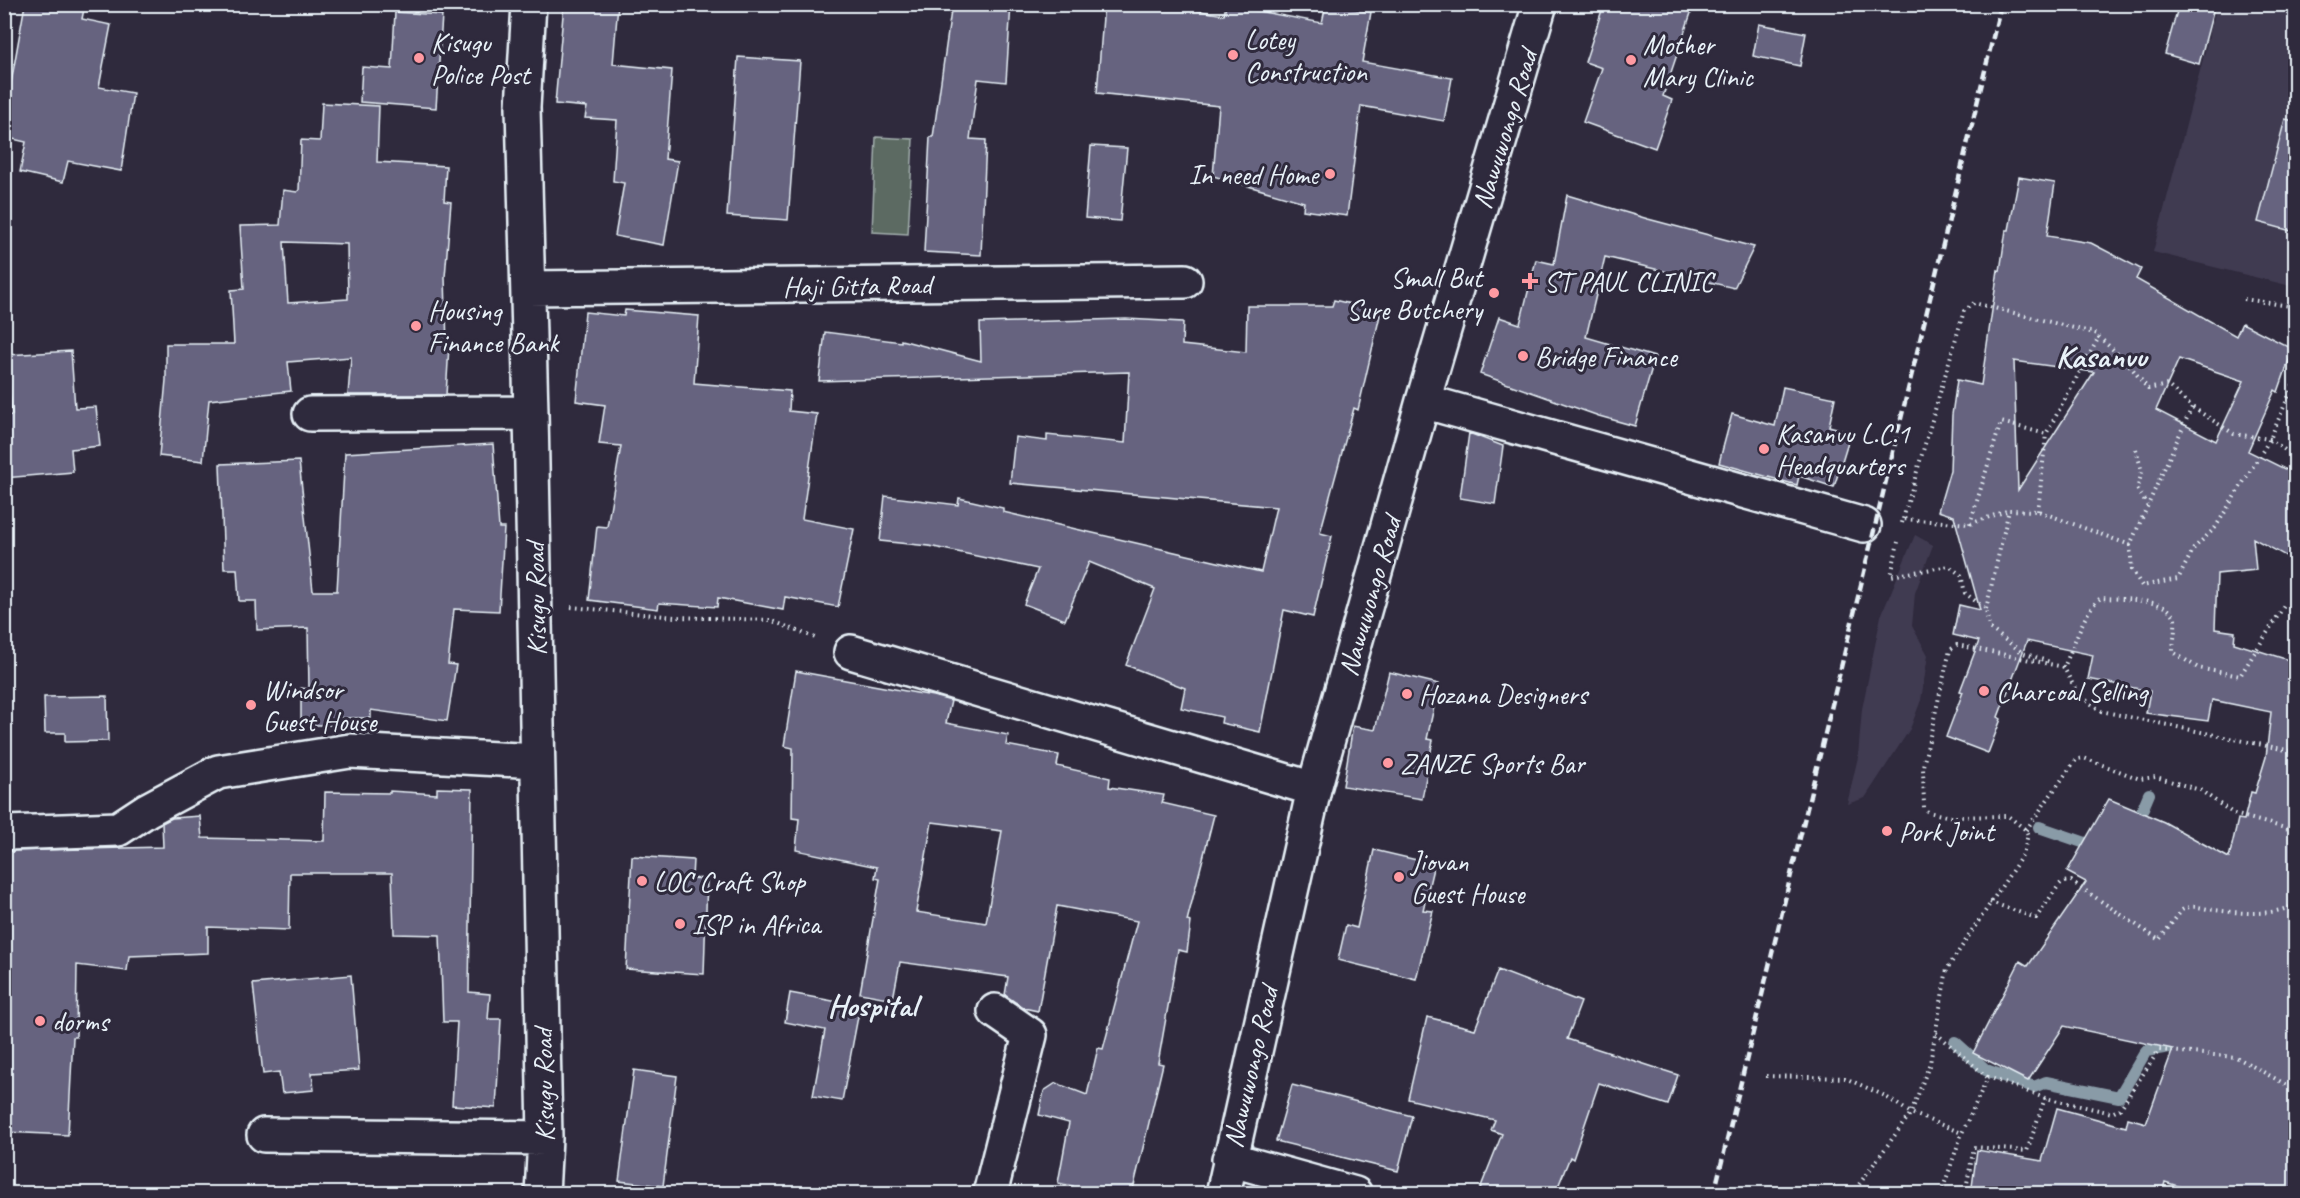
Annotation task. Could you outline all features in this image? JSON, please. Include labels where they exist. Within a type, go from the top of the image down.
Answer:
[{"type":"street","name":"Kisugu Road","points":[[529,4],[523,106],[545,1138],[542,1194]]},
{"type":"street","name":"Nawuwongo Road","points":[[1222,1194],[1314,789],[1423,401],[1540,5]]},
{"type":"street","name":"Haji Gitta Road","points":[[528,288],[1185,281]]},
{"type":"street","points":[[1423,401],[1864,525]]},
{"type":"street","points":[[310,414],[531,413]]},
{"type":"street","points":[[851,652],[1314,789]]},
{"type":"street","points":[[7,833],[118,829],[147,810],[218,772],[350,752],[537,761]]},
{"type":"street","points":[[990,1194],[1030,1035],[995,1011]]},
{"type":"street","points":[[264,1135],[545,1138]]},
{"type":"street","points":[[1229,1159],[1354,1194]]},
{"type":"path","points":[[2244,299],[2295,307]]},
{"type":"path","points":[[1901,530],[1964,311],[1974,303],[2098,334],[2128,363],[2148,388],[2168,386],[2192,407],[2234,434],[2270,439],[2295,457]]},
{"type":"path","points":[[2038,511],[2046,434],[2099,337]]},
{"type":"path","points":[[2192,407],[2130,545],[2132,570],[2142,586],[2178,579],[2194,548],[2215,528],[2270,439],[2295,379]]},
{"type":"path","points":[[1970,524],[2001,422],[2046,434]]},
{"type":"path","points":[[2136,449],[2142,472],[2137,489],[2148,506]]},
{"type":"path","points":[[1903,519],[1970,524],[2009,510],[2038,511],[2130,545]]},
{"type":"path","points":[[2009,510],[1986,609],[1989,628],[2023,653],[2064,667],[2078,694],[2101,711],[2295,752]]},
{"type":"path","points":[[1898,542],[1891,576],[1949,566],[1961,575],[1965,593],[1986,609]]},
{"type":"path","points":[[2064,667],[2090,611],[2095,602],[2101,598],[2158,603],[2169,609],[2175,617],[2173,652],[2198,668],[2240,676],[2284,606],[2295,607]]},
{"type":"path","points":[[535,604],[675,617],[770,620],[851,652]]},
{"type":"path","points":[[1852,1194],[1911,1113],[1930,1063],[1947,969],[2023,854],[2028,835],[2026,830],[2008,816],[1951,817],[1929,812],[1924,808],[1923,766],[1950,650],[1954,646],[2064,667]]},
{"type":"path","points":[[2026,830],[2072,765],[2077,759],[2084,758],[2140,779],[2157,777],[2200,790],[2234,814],[2295,831]]},
{"type":"path","points":[[1990,902],[2036,918],[2059,885],[2071,880],[2160,940],[2186,907],[2258,912],[2287,909],[2295,904]]},
{"type":"path","points":[[1936,1033],[1988,1077],[2045,1098],[2112,1113],[2120,1109],[2159,1050],[2236,1057],[2295,1090]]},
{"type":"path","points":[[1766,1076],[1845,1078],[1883,1095],[1911,1113],[1962,1133]]},
{"type":"path","points":[[1941,1194],[1962,1133],[1988,1077]]},
{"type":"path","points":[[1965,1194],[1974,1147],[2028,1151],[2045,1098]]},
{"type":"shaded area","points":[[2217,5],[2295,5],[2295,287],[2153,252]]},
{"type":"shaded area","points":[[1915,535],[1933,545],[1915,593],[1912,626],[1928,655],[1921,700],[1910,729],[1865,798],[1847,804],[1858,757],[1862,709],[1881,616]]},
{"type":"green space","points":[[876,137],[913,139],[908,234],[872,232]]},
{"type":"building","points":[[25,4],[85,4],[82,19],[111,25],[99,87],[133,93],[121,171],[68,161],[63,182],[20,172],[26,142],[4,137],[4,99],[8,100]]},
{"type":"building","points":[[564,4],[618,4],[613,64],[672,70],[665,159],[678,161],[664,245],[615,236],[624,183],[613,181],[617,120],[585,118],[587,107],[555,104]]},
{"type":"building","points":[[952,4],[1011,4],[1006,82],[978,79],[970,139],[986,140],[981,255],[924,252],[930,137],[933,137]]},
{"type":"building","points":[[1104,4],[1159,4],[1224,15],[1226,5],[1322,23],[1326,4],[1371,12],[1362,62],[1452,78],[1444,121],[1361,106],[1347,216],[1303,210],[1304,202],[1213,176],[1219,106],[1097,93]]},
{"type":"building","points":[[1604,4],[1694,4],[1663,96],[1672,100],[1655,148],[1583,122],[1602,68],[1585,62]]},
{"type":"building","points":[[2179,4],[2215,4],[2199,64],[2165,54]]},
{"type":"building","points":[[395,12],[442,15],[436,108],[360,102],[362,67],[392,69]]},
{"type":"building","points":[[1759,24],[1806,33],[1800,66],[1753,56]]},
{"type":"building","points":[[738,57],[800,61],[788,220],[727,216]]},
{"type":"building","points":[[322,103],[379,106],[377,162],[446,166],[444,201],[451,202],[445,277],[447,346],[449,346],[446,395],[348,395],[351,357],[288,362],[291,391],[209,400],[203,461],[159,456],[166,380],[166,344],[234,344],[231,290],[244,289],[240,226],[280,225],[283,190],[297,192],[299,190],[301,140],[320,141]],"holes":[[[284,242],[347,244],[348,299],[288,303]]]},
{"type":"building","points":[[2285,119],[2295,121],[2295,232],[2258,222]]},
{"type":"building","points":[[1091,146],[1127,148],[1120,221],[1085,218]]},
{"type":"building","points":[[2019,177],[2055,183],[2047,236],[2091,243],[2141,269],[2136,279],[2236,336],[2242,323],[2293,349],[2278,392],[2275,390],[2248,451],[2295,474],[2295,561],[2253,538],[2256,570],[2217,574],[2215,629],[2235,632],[2234,643],[2295,662],[2295,1194],[2203,1194],[2165,1182],[2162,1194],[1971,1194],[1977,1150],[2042,1161],[2057,1108],[2126,1127],[2128,1118],[2146,1123],[2173,1049],[2064,1026],[2028,1081],[1973,1053],[2020,961],[2028,966],[2086,882],[2067,872],[2109,799],[2164,822],[2229,858],[2238,819],[2244,820],[2251,792],[2255,793],[2266,757],[2271,712],[2212,700],[2208,721],[2146,713],[2150,691],[2088,679],[2093,655],[2027,641],[1998,717],[2001,719],[1988,753],[1946,737],[1979,641],[1953,635],[1959,605],[1980,610],[1954,516],[1938,511],[1950,470],[1952,415],[1957,380],[1981,385],[1998,270],[2000,271],[2006,230],[2009,230]],"holes":[[[2179,359],[2244,381],[2216,441],[2156,410]],[[2014,361],[2094,372],[2018,490]]]},
{"type":"building","points":[[1567,195],[1754,247],[1734,288],[1605,257],[1586,337],[1655,357],[1635,426],[1599,416],[1480,374],[1499,317],[1520,324],[1536,260],[1554,264]]},
{"type":"building","points":[[1334,300],[1381,311],[1358,410],[1354,408],[1320,533],[1332,536],[1313,617],[1284,610],[1260,732],[1221,723],[1222,717],[1181,708],[1185,688],[1126,665],[1155,589],[1089,562],[1065,620],[1024,604],[1038,569],[929,546],[880,541],[885,496],[958,505],[959,498],[1003,508],[1003,512],[1261,572],[1276,507],[1010,483],[1015,437],[1047,441],[1047,435],[1125,443],[1129,372],[819,381],[825,332],[901,342],[901,340],[981,361],[980,323],[1126,319],[1183,322],[1182,345],[1246,352],[1247,306],[1332,306]]},
{"type":"building","points":[[625,310],[699,316],[694,383],[790,391],[789,411],[817,414],[802,519],[854,529],[838,607],[785,597],[783,610],[718,598],[717,607],[659,603],[658,609],[589,600],[597,526],[607,527],[621,446],[599,444],[605,405],[576,401],[585,312],[624,316]]},
{"type":"building","points":[[71,351],[75,408],[96,407],[100,446],[71,449],[73,472],[4,478],[4,416],[12,415],[7,355]]},
{"type":"building","points":[[1783,387],[1835,398],[1829,426],[1851,432],[1834,487],[1799,476],[1797,485],[1719,463],[1732,414],[1775,426]]},
{"type":"building","points":[[1469,433],[1503,446],[1495,504],[1460,498]]},
{"type":"building","points":[[493,444],[499,528],[504,528],[499,611],[454,609],[448,664],[456,665],[447,721],[371,710],[371,718],[336,718],[336,725],[301,725],[301,688],[309,689],[308,628],[257,630],[256,601],[239,601],[237,569],[224,569],[220,464],[299,461],[313,591],[337,591],[345,453]]},
{"type":"building","points":[[796,671],[951,701],[946,723],[1008,735],[1006,745],[1059,755],[1057,766],[1110,778],[1109,787],[1164,795],[1162,803],[1214,815],[1187,921],[1191,922],[1187,952],[1178,950],[1158,1063],[1163,1064],[1132,1194],[1071,1194],[1073,1186],[1058,1183],[1069,1123],[1039,1115],[1044,1091],[1056,1083],[1087,1095],[1098,1048],[1103,1049],[1137,921],[1057,906],[1038,1011],[1024,1008],[1005,995],[1008,977],[900,962],[893,999],[860,993],[880,879],[875,878],[877,867],[796,850],[799,819],[792,818],[793,748],[784,746]],"holes":[[[932,822],[1002,831],[986,923],[916,912]]]},
{"type":"building","name":"ZANZE Sports Bar","points":[[1389,672],[1439,684],[1427,739],[1433,740],[1422,799],[1343,786],[1353,726],[1375,730]]},
{"type":"building","points":[[107,696],[108,741],[65,742],[65,733],[45,733],[44,697]]},
{"type":"building","points":[[437,788],[472,789],[469,992],[490,994],[488,1019],[501,1019],[496,1108],[452,1105],[457,1022],[443,1022],[440,935],[394,934],[392,873],[290,873],[289,930],[208,927],[208,953],[129,956],[127,971],[77,965],[76,1037],[73,1037],[68,1135],[4,1132],[4,851],[163,847],[162,823],[172,818],[200,816],[202,838],[324,841],[325,792],[390,793],[390,791],[437,794]]},
{"type":"building","points":[[1374,850],[1434,864],[1423,910],[1433,911],[1416,979],[1338,960],[1346,925],[1357,928]]},
{"type":"building","name":"ISP in Africa","points":[[632,856],[693,860],[692,878],[707,879],[704,974],[626,969]]},
{"type":"building","points":[[1498,970],[1581,1002],[1567,1039],[1678,1075],[1668,1105],[1599,1083],[1573,1159],[1570,1157],[1555,1194],[1478,1194],[1502,1134],[1491,1130],[1495,1120],[1408,1099],[1427,1017],[1475,1029]]},
{"type":"building","points":[[351,975],[359,1070],[312,1073],[314,1090],[282,1093],[279,1072],[263,1074],[253,984]]},
{"type":"building","points":[[790,993],[860,1006],[842,1101],[813,1096],[825,1030],[785,1022]]},
{"type":"building","points":[[634,1070],[677,1076],[663,1186],[619,1181]]},
{"type":"building","points":[[1292,1085],[1412,1116],[1398,1171],[1276,1141]]},
{"type":"waterway","points":[[2135,827],[2149,794]]},
{"type":"waterway","points":[[2039,827],[2097,847]]},
{"type":"waterway","points":[[1955,1042],[1986,1070],[2034,1087],[2046,1082],[2119,1097],[2146,1051],[2181,1045]]},
{"type":"railway","points":[[1714,1194],[2001,4]]},
{"type":"place","name":"Lotey Construction","points":[[1233,55]]},
{"type":"place","name":"Kisugu Police Post","points":[[419,58]]},
{"type":"place","name":"Mother Mary Clinic","points":[[1631,60]]},
{"type":"place","name":"In need Home","points":[[1330,174]]},
{"type":"place","name":"ST PAUL CLINIC","points":[[1530,281]]},
{"type":"place","name":"Small But Sure Butchery","points":[[1494,293]]},
{"type":"place","name":"Housing Finance Bank","points":[[416,326]]},
{"type":"place","name":"Bridge Finance","points":[[1523,356]]},
{"type":"place","name":"Kasanvu L.C.1 Headquarters","points":[[1764,449]]},
{"type":"place","name":"Charcoal Selling","points":[[1984,691]]},
{"type":"place","name":"Hozana Designers","points":[[1407,694]]},
{"type":"place","name":"Windsor Guest House","points":[[251,705]]},
{"type":"place","name":"ZANZE Sports Bar","points":[[1388,763]]},
{"type":"place","name":"Pork Joint","points":[[1887,831]]},
{"type":"place","name":"Jiovan Guest House","points":[[1399,877]]},
{"type":"place","name":"LOC Craft Shop","points":[[642,881]]},
{"type":"place","name":"ISP in Africa","points":[[680,924]]},
{"type":"place","name":"dorms","points":[[40,1021]]},
{"type":"district","name":"Kasanvu","points":[[2101,356]]},
{"type":"district","name":"Hospital","points":[[872,1005]]}]
